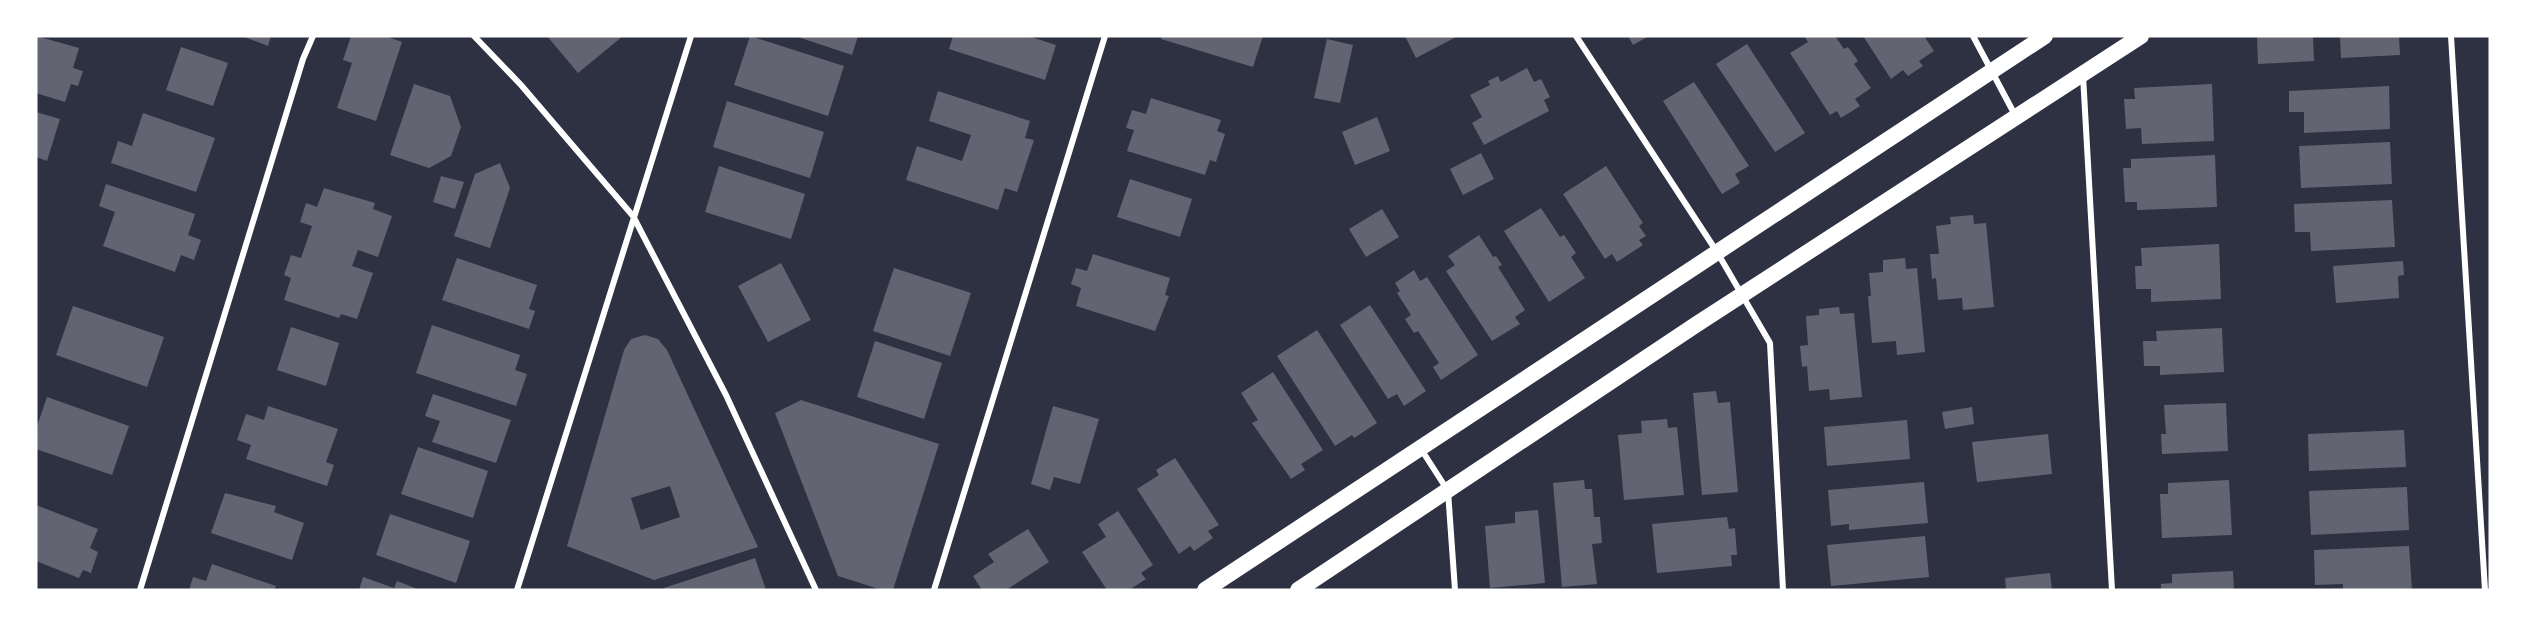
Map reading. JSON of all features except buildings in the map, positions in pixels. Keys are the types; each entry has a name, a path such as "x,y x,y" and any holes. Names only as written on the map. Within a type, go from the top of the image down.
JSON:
{"highway":[{"path":"1205,590 2045,36"},
{"path":"1298,590 1743,294 2141,36"}],"street":[{"path":"140,590 303,58 314,36"},
{"path":"474,36 521,85 633,216 726,395 816,590"},
{"path":"517,590 691,36"},
{"path":"934,590 1105,36"},
{"path":"1576,36 1717,252 1770,343 1784,590"},
{"path":"1973,36 2016,116"},
{"path":"2451,36 2485,590"},
{"path":"2083,74 2112,590"},
{"path":"1421,447 1448,491 1455,590"}]}
